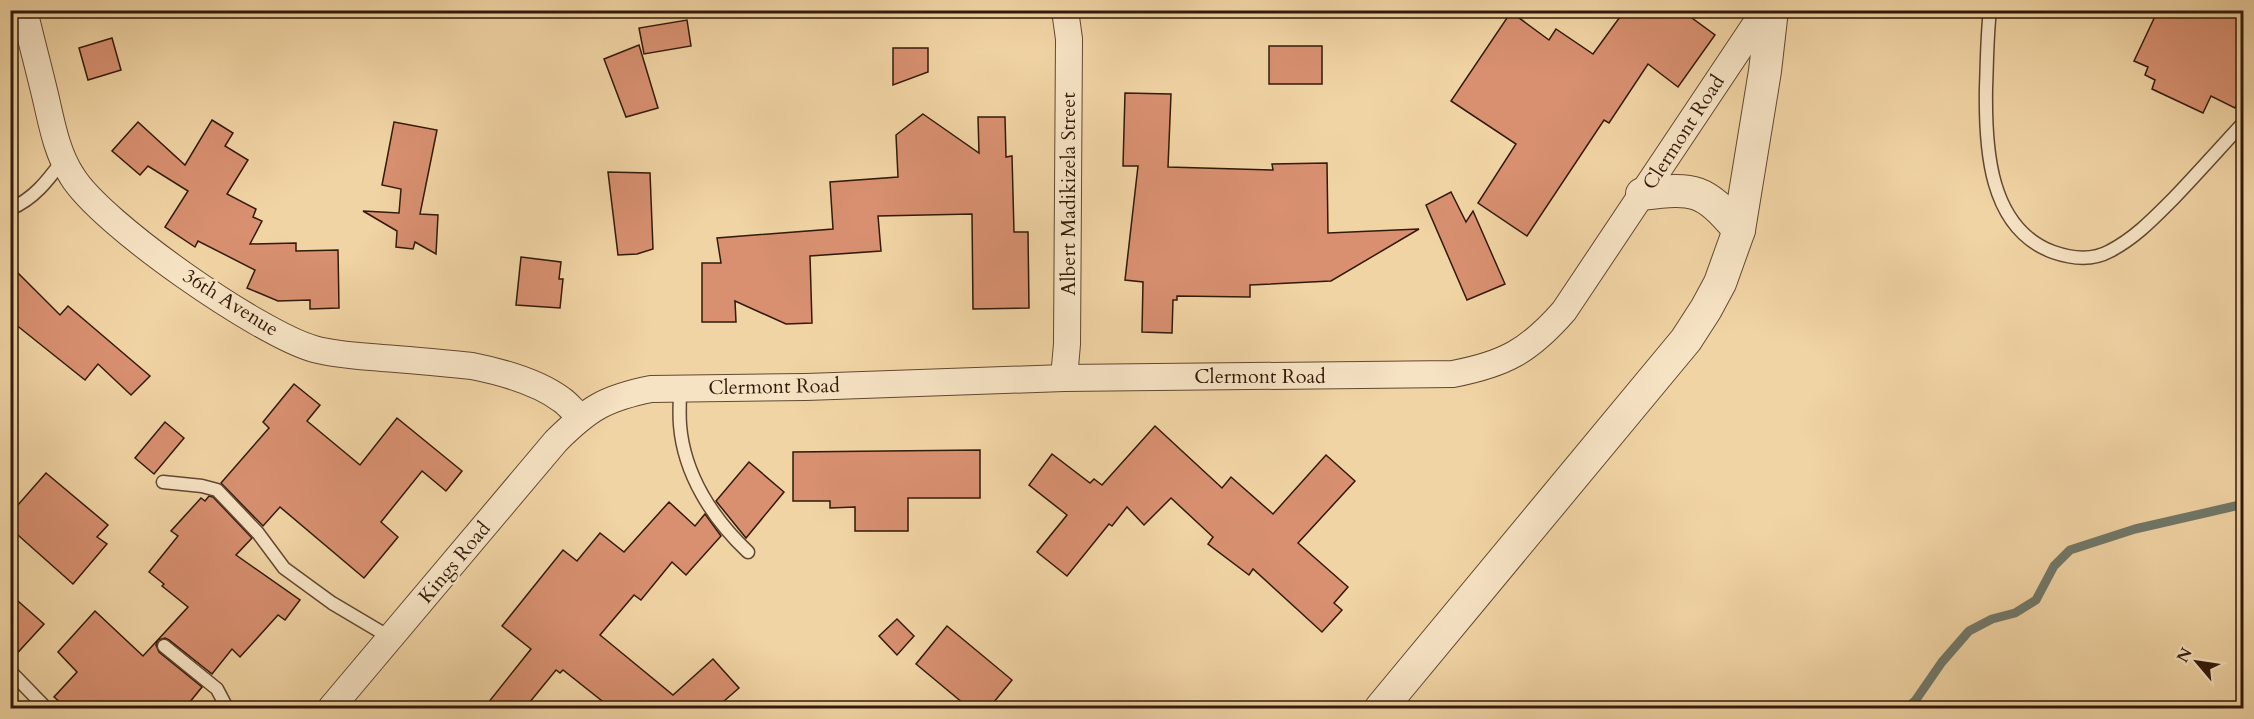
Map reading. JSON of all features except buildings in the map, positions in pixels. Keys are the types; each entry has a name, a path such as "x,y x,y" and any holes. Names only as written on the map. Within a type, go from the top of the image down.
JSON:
{"street":[{"name":"36th Avenue","path":"24,10 55,139 63,160 72,177 86,194 149,248 205,288 299,344 335,353 494,370 516,377 562,400 580,417"},
{"name":"Albert Madikizela Street","path":"1065,10 1070,39 1065,378"},
{"name":"Clermont Road","path":"580,417 606,402 627,394 651,389 806,387 1065,378 1453,374 1483,368 1522,351 1549,328 1564,311 1765,10"},
{"path":"1381,708 1686,340 1706,309 1719,283 1739,230 1765,71 1772,10"},
{"path":"1642,194 1676,190 1695,192 1716,205 1739,230"},
{"name":"Kings Road","path":"331,708 556,441 580,417"}],"lane":[{"path":"1990,10 1987,37 1985,131 1992,179 2005,208 2020,230 2044,249 2067,257 2087,259 2109,252 2140,232 2244,122"},
{"path":"10,209 26,202 63,160"},
{"path":"680,388 680,427 690,471 715,515 729,534 748,552"},
{"path":"163,482 217,490 258,533 284,568 332,603 391,638"},
{"path":"164,646 216,689 227,708"},
{"path":"10,672 46,708"}],"waterway":[{"path":"1907,708 1915,701 1942,662 1969,631 1992,619 2015,613 2036,600 2054,566 2070,550 2135,529 2244,504"}]}
